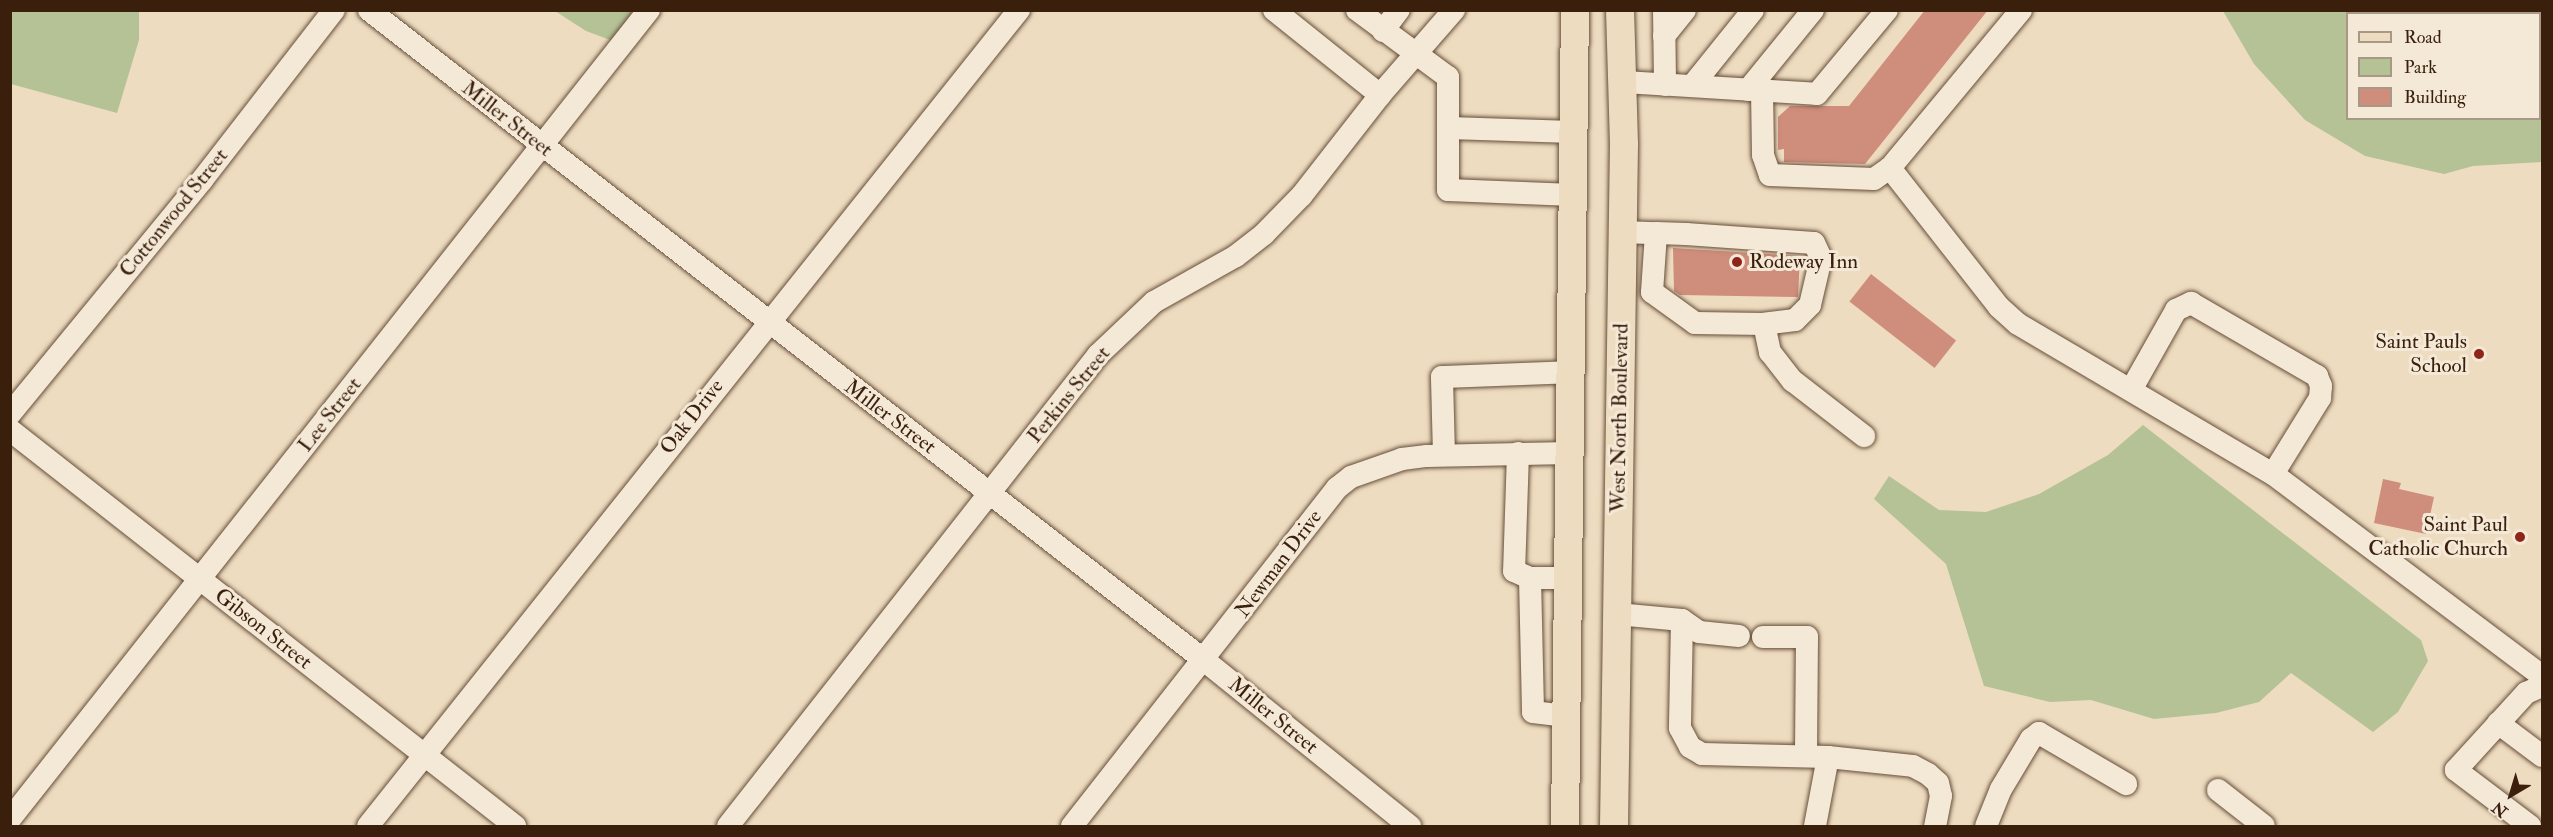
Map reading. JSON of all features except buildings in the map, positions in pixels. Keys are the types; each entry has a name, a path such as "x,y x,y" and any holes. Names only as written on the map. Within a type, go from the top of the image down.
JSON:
{"main road":[{"path":"1565,826 1575,10"},
{"name":"West North Boulevard","path":"1614,826 1623,232 1623,82 1620,10"}],"street":[{"name":"Cottonwood Street","path":"10,414 202,180 334,10"},
{"name":"Miller Street","path":"369,10 766,323 1204,660 1410,826"},
{"name":"Lee Street","path":"10,819 649,10"},
{"name":"Oak Drive","path":"368,826 766,323 1019,10"},
{"path":"1274,10 1380,95"},
{"path":"1357,10 1414,55 1448,77 1448,190 1573,195"},
{"path":"1383,31 1399,10"},
{"name":"Perkins Street","path":"728,826 1098,355 1123,329 1178,286 1236,256 1264,234 1302,195 1380,95 1454,10"},
{"path":"1664,10 1665,85"},
{"path":"1664,36 1684,10"},
{"path":"1692,86 1753,10"},
{"path":"1813,10 1755,90 1763,155 1770,175 1874,179 1890,168 2021,10"},
{"path":"1623,82 1816,94 1887,10"},
{"path":"1449,128 1573,132"},
{"path":"1890,168 2005,313 2018,324 2273,474 2542,676"},
{"path":"1622,284 1652,291 1695,323 1764,324 1795,320 1810,305 1821,258 1814,243 1623,232"},
{"path":"1652,291 1656,233"},
{"path":"2132,390 2176,310 2191,303 2317,376 2321,386 2320,398 2273,474"},
{"path":"1764,324 1770,352 1792,381 1864,436"},
{"path":"1444,455 1442,377 1570,372"},
{"name":"Gibson Street","path":"10,430 515,826"},
{"path":"1518,453 1514,571 1530,578 1568,578"},
{"name":"Newman Drive","path":"1072,826 1337,488 1366,469 1402,459 1444,455 1569,453"},
{"path":"1530,578 1533,712 1567,716"},
{"path":"1617,614 1682,620 1699,632 1739,636"},
{"path":"1682,620 1680,728 1690,747 1702,754 1828,757 1913,766 1928,774 1938,783 1941,796 1935,826"},
{"path":"1532,629 1567,629"},
{"path":"1763,637 1807,637 1806,756"},
{"path":"2530,826 2456,770 2526,693 2542,686"},
{"path":"2498,723 2542,756"},
{"path":"1986,826 2001,789 2031,739 2039,733 2126,784"},
{"path":"1815,826 1828,757"},
{"path":"2218,790 2264,826"}],"green space":[{"path":"10,11 139,11 139,40 117,113 11,84"},
{"path":"555,11 637,11 613,41 586,31"},
{"path":"2223,11 2542,11 2542,162 2473,166 2444,174 2365,156 2305,120 2254,64"},
{"path":"2143,425 2421,640 2428,661 2398,712 2373,732 2291,673 2259,702 2216,713 2154,719 2091,700 2050,702 1984,686 1946,564 1874,499 1889,476 1939,510 1986,512 2039,494 2108,455"}],"place":[{"name":"Rodeway Inn","path":"1737,262"},
{"name":"Saint Pauls School","path":"2479,354"},
{"name":"Saint Paul Catholic Church","path":"2520,537"}]}
